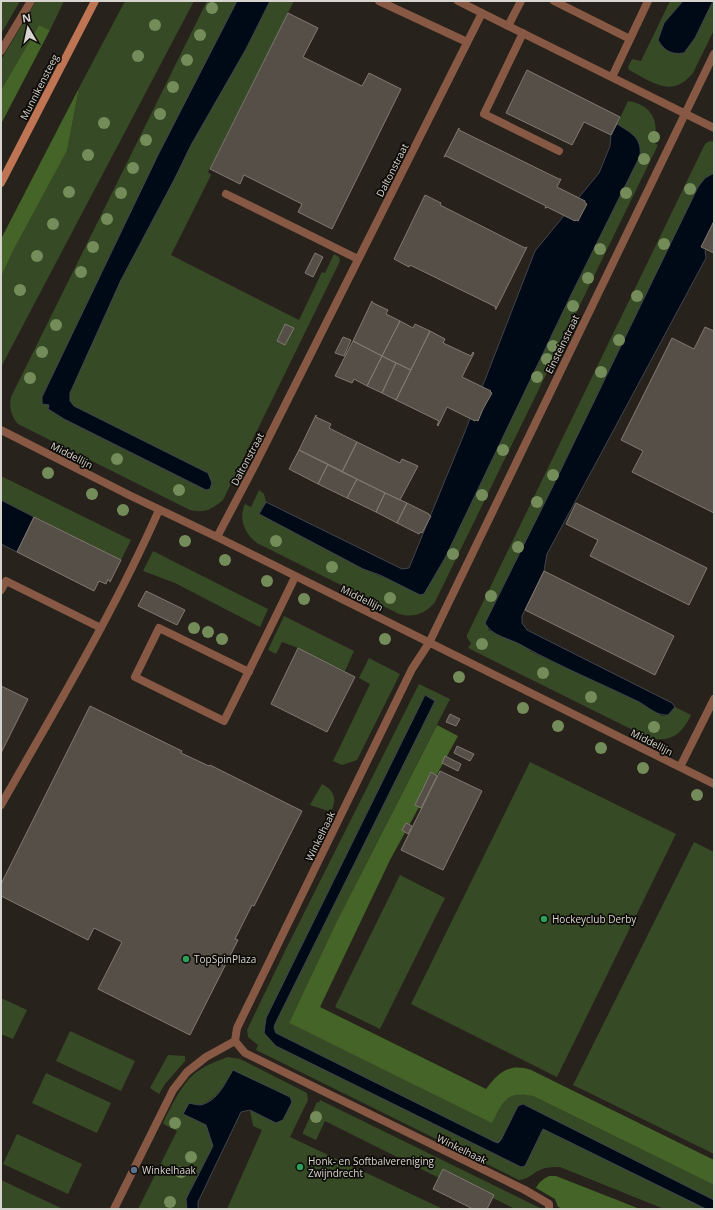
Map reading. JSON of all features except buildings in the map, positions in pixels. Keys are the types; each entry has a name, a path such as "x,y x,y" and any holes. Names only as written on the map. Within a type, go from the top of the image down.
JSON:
{"main road":[{"name":"Munnikensteeg","path":"1,183 94,1"}],"street":[{"path":"1,51 31,1"},
{"path":"379,1 467,42"},
{"path":"458,1 714,128"},
{"path":"508,26 521,1"},
{"path":"554,1 630,39"},
{"path":"612,77 648,1"},
{"name":"Daltonstraat","path":"217,537 256,463 482,13"},
{"path":"523,33 484,114 559,151"},
{"name":"Einsteinstraat","path":"429,642 714,54"},
{"path":"226,194 358,259"},
{"name":"Middellijn","path":"1,430 159,510 217,537 714,784"},
{"path":"1,805 101,628 148,537 159,510"},
{"path":"248,672 159,628 135,677 224,721 295,577"},
{"path":"1,590 6,581 101,628"},
{"name":"Winkelhaak","path":"429,642 412,668 237,1028 235,1041 245,1054 525,1190 549,1204 549,1209"},
{"path":"680,767 714,699"},
{"path":"114,1209 173,1090 186,1072 206,1057 235,1041"}],"green space":[{"path":"1,1 20,1 1,34"},
{"path":"36,1 64,1 50,30 39,25 1,90 1,60"},
{"path":"125,1 194,1 1,367 1,277 13,251 67,151 79,88"},
{"path":"207,1 237,1 158,155 42,397 42,404 49,405 64,419 206,490 210,489 208,473 74,406 70,401 70,393 121,280 191,145 246,49 270,1 294,1 208,172 211,175 171,255 299,320 322,272 325,273 334,254 339,257 340,261 223,500 210,509 196,511 186,508 18,424 12,415 10,405 11,397"},
{"path":"670,1 683,1 664,23 658,40 684,53 695,38 713,1 714,30 693,73 685,81 670,87 654,83 629,70 628,67 632,59 641,61"},
{"path":"39,25 50,30 1,124 1,90"},
{"path":"79,88 67,151 13,251 1,277 1,239"},
{"path":"628,101 642,106 652,115 656,127 653,142 658,145 435,602 427,610 419,614 410,616 399,614 257,543 246,531 242,515 245,504 251,507 259,490 264,494 266,502 260,514 363,569 424,594 445,558 571,295 640,156 639,144 637,140 631,133 617,124"},
{"path":"710,141 714,142 714,174 705,178 698,187 495,602 488,630 639,702 662,716 668,715 675,707 691,715 688,722 675,736 657,739 649,738 468,648 471,643 467,638 467,635 704,146"},
{"path":"1,476 131,540 121,560 1,500"},
{"path":"153,551 268,609 260,627 175,583 143,571"},
{"path":"284,616 354,651 345,671 298,648 282,642 276,654 268,650"},
{"path":"369,658 400,674 357,760 342,765 333,761 370,684 359,678"},
{"path":"419,684 450,699 336,923 289,1023 492,1122 506,1099 516,1094 533,1096 714,1185 714,1200 523,1104 518,1106 501,1140 498,1143 495,1142 276,1033 274,1028 275,1024 435,701 425,695 266,1018 264,1033 276,1046 521,1167 525,1166 543,1129 706,1209 664,1209 560,1167 542,1169 519,1180 256,1050 258,1045 248,1037 247,1030 285,951"},
{"path":"437,725 458,736 390,860 320,1007 486,1089 495,1078 505,1070 511,1068 523,1068 531,1070 714,1160 714,1185 533,1096 511,1096 503,1103 492,1123 289,1023 336,923"},
{"name":"Hockeyclub Derby","path":"530,762 676,834 557,1077 411,1004"},
{"path":"322,784 330,790 334,796 334,803 331,812 310,805"},
{"name":"Hockeyclub Derby","path":"694,842 714,852 714,1154 573,1085"},
{"path":"400,875 445,898 380,1029 335,1007"},
{"path":"1,998 27,1010 13,1039 1,1034"},
{"path":"70,1031 135,1061 121,1091 56,1061"},
{"path":"168,1055 185,1056 185,1061 165,1084 159,1094 150,1088"},
{"path":"228,1057 240,1059 307,1093 308,1100 290,1137 443,1209 227,1209 262,1130 253,1126 250,1110 276,1123 233,1070 216,1095 212,1099 200,1105 193,1119 206,1125 213,1146 186,1199 187,1209 138,1209 177,1131 163,1123 176,1098 189,1079 197,1072 209,1064"},
{"path":"46,1073 111,1103 97,1133 32,1103"},
{"path":"320,1100 542,1209 515,1209 493,1198 494,1195 444,1169 439,1178 325,1121 316,1140 303,1134 317,1102 319,1103"},
{"path":"17,1134 82,1164 68,1194 3,1164"},
{"path":"549,1176 556,1176 640,1209 564,1209 558,1207 555,1199 536,1188 541,1181"},
{"path":"1,1180 61,1208 1,1209"}],"shaded area":[{"path":"237,1 270,1 246,49 191,145 121,280 70,393 70,401 74,406 208,473 212,483 210,489 206,490 64,419 48,409 49,405 42,404 42,397 158,155"},
{"path":"683,1 713,1 695,38 684,53 672,53 663,47 658,40 664,23"},
{"path":"617,124 631,133 637,140 639,144 640,156 571,295 445,558 424,594 420,595 380,575 363,569 259,514 266,502 402,569 409,568 464,434 535,251 599,173 610,146 611,135"},
{"path":"714,174 714,232 705,251 706,258 547,554 544,571 522,616 522,623 527,630 672,703 675,707 668,715 664,715 656,713 639,702 497,634 488,628 485,623 698,187 705,178"},
{"path":"1,500 34,517 17,552 1,544"},
{"path":"425,695 435,701 275,1024 274,1028 276,1033 498,1143 501,1140 518,1106 523,1104 714,1200 714,1209 706,1209 543,1129 525,1166 521,1167 276,1046 264,1033 266,1018"},
{"path":"233,1070 290,1097 292,1102 283,1120 276,1123 250,1110 241,1112 198,1202 198,1209 187,1209 186,1199 213,1146 206,1125 183,1114 189,1103 201,1105 212,1100 224,1086"}],"place":[{"name":"Hockeyclub Derby","path":"544,919"},
{"name":"TopSpinPlaza","path":"186,959"},
{"name":"Honk- en Softbalvereniging Zwijndrecht","path":"300,1167"},
{"name":"Winkelhaak","path":"134,1170"}]}
